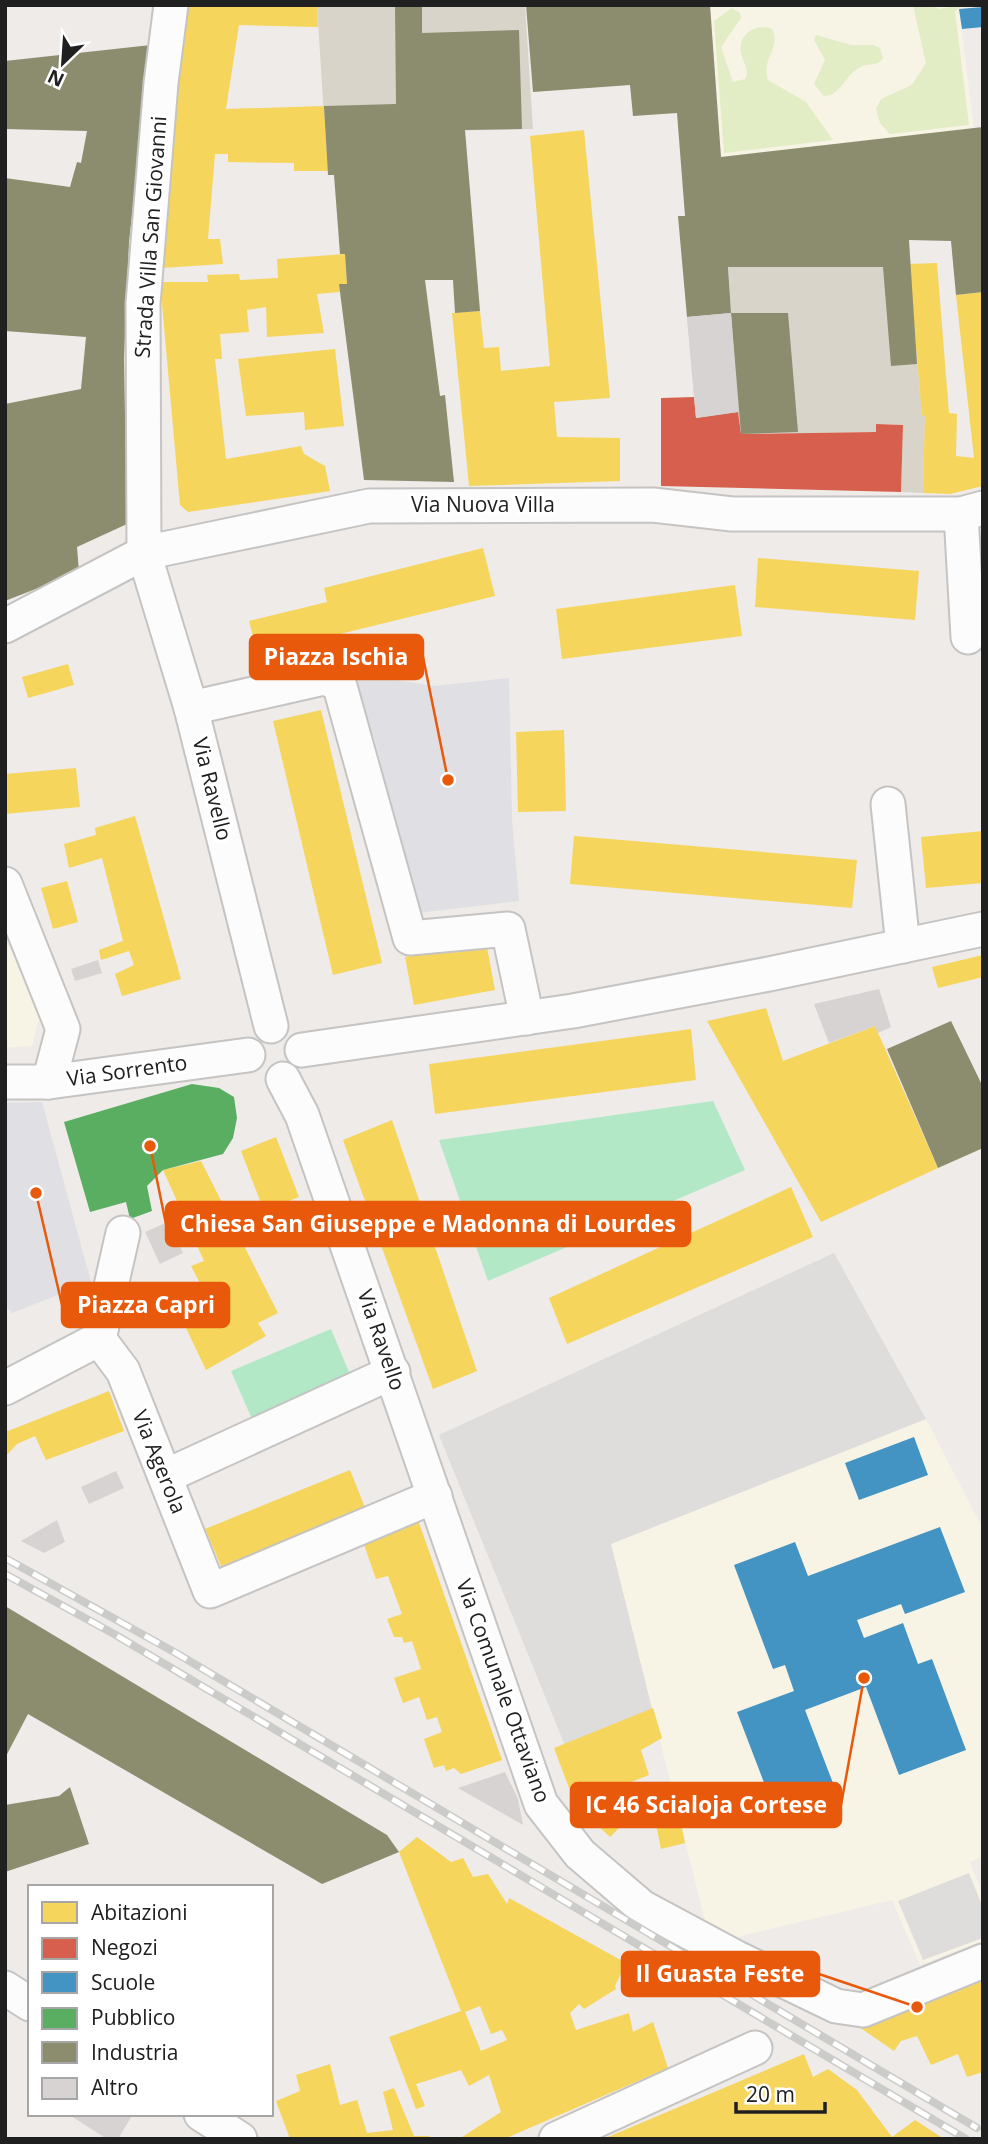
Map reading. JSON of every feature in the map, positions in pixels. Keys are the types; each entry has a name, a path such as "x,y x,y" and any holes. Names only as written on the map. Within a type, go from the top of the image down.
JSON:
{"street":[{"name":"Strada Villa San Giovanni","path":"144,553 143,304 161,83 171,5"},
{"name":"Via Nuova Villa","path":"5,626 144,553 369,506 653,505 732,514 972,511"},
{"path":"968,637 972,511"},
{"name":"Via Ravello","path":"144,553 191,708 271,1026"},
{"path":"191,708 324,678 339,683 410,938 508,929 527,1018"},
{"path":"888,804 903,946"},
{"path":"5,884 63,1029 49,1082"},
{"path":"302,1050 527,1018 983,929"},
{"path":"271,1026 290,1030 299,1040 302,1050 298,1067 283,1079 270,1079 260,1075 248,1055 253,1038 271,1026"},
{"name":"Via Sorrento","path":"5,1082 49,1082 248,1055"},
{"name":"Via Ravello","path":"283,1079 302,1115 439,1510"},
{"path":"5,1388 99,1339 123,1233"},
{"name":"Via Agerola","path":"99,1339 123,1371 210,1591 439,1510"},
{"path":"166,1476 393,1372"},
{"name":"Via Comunale Ottaviano","path":"439,1510 541,1804 580,1854 642,1907 789,1985 836,2006 863,2010 983,1961"},
{"path":"5,1988 28,2003"},
{"path":"556,2139 755,2048"},
{"path":"204,2116 240,2139"}],"shaded area":[{"path":"317,5 525,5 533,129 325,133"},
{"path":"710,5 983,5 959,10 974,129 721,157"},
{"path":"725,212 909,240 922,415 925,415 923,493 901,492 903,425 876,424 876,432 741,434 738,413 696,418 687,317 731,313"},
{"path":"346,672 434,686 509,678 512,819 519,901 418,913 375,741"},
{"path":"5,937 40,1016 32,1046 5,1048"},
{"path":"42,1102 91,1282 12,1313 5,1306 5,1103"},
{"path":"834,1253 926,1419 611,1544 653,1713 566,1748 439,1435"},
{"path":"926,1419 983,1529 983,1857 970,1862 983,1895 983,1941 920,1965 892,1900 720,1941 707,1929 611,1544"},
{"path":"969,1873 983,1908 983,1938 923,1960 898,1901"}],"green space":[{"path":"913,5 930,5 939,9 963,5 955,11 969,125 890,134 880,123 876,109 881,99 912,85 926,63"},
{"path":"732,8 740,13 741,18 721,47 733,82 745,79 747,74 741,52 742,40 750,31 760,27 772,29 775,42 767,65 768,80 806,102 833,140 724,153 714,21"},
{"path":"816,35 851,45 873,45 880,48 883,58 877,63 857,69 840,88 824,96 814,84 825,60 814,40"},
{"path":"713,1101 745,1170 488,1281 439,1140"},
{"path":"331,1329 351,1377 252,1419 231,1371"}],"building: Abitazioni":[{"path":"186,5 317,5 318,27 239,25 226,109 324,106 328,171 294,171 294,163 228,162 228,154 215,154 208,239 220,239 223,264 162,268 171,135"},
{"path":"584,130 610,398 554,402 557,437 620,438 620,481 469,486 452,313 480,311 484,348 499,347 501,371 550,366 530,136"},
{"path":"345,254 347,284 339,284 340,292 317,294 324,333 267,337 266,307 247,310 249,332 220,334 222,359 215,359 226,459 301,446 304,454 325,466 330,491 188,512 180,505 160,282 208,282 207,275 239,274 240,280 278,278 277,259"},
{"path":"937,263 949,413 957,414 956,456 974,458 956,295 983,292 983,486 950,494 923,493 925,415 922,416 909,264"},
{"path":"335,349 344,426 305,430 304,412 246,416 238,359"},
{"path":"483,548 495,596 340,634 344,650 262,670 249,621 327,602 324,588"},
{"path":"758,558 919,571 915,620 755,607"},
{"path":"735,585 742,636 562,659 556,609"},
{"path":"68,664 74,685 28,698 22,677"},
{"path":"321,710 382,963 333,975 273,721"},
{"path":"564,730 566,811 518,812 516,732"},
{"path":"76,768 80,807 5,814 5,774"},
{"path":"135,816 181,979 122,996 115,974 134,965 129,951 101,960 99,950 123,941 102,858 69,868 64,844 96,835 95,828"},
{"path":"983,831 983,883 926,888 921,837"},
{"path":"574,836 857,860 852,908 570,884"},
{"path":"67,881 78,922 53,929 41,888"},
{"path":"486,942 495,990 414,1005 405,957"},
{"path":"983,955 983,977 938,988 932,967"},
{"path":"766,1008 783,1061 875,1026 938,1168 821,1222 707,1021"},
{"path":"691,1029 696,1080 435,1114 429,1064"},
{"path":"392,1120 477,1371 433,1389 343,1140"},
{"path":"276,1137 299,1197 264,1211 241,1151"},
{"path":"201,1161 278,1313 258,1323 266,1336 206,1370 186,1328 213,1308 191,1266 204,1261 163,1170"},
{"path":"791,1187 813,1237 567,1344 549,1298"},
{"path":"109,1391 124,1431 46,1460 35,1436 17,1444 5,1457 5,1428 8,1431"},
{"path":"350,1470 366,1510 222,1568 205,1529"},
{"path":"417,1517 502,1760 461,1774 454,1768 446,1771 444,1765 434,1768 424,1739 442,1732 437,1717 427,1720 419,1697 403,1703 394,1678 421,1669 412,1641 404,1643 402,1637 394,1637 387,1619 402,1614 388,1576 376,1579 361,1536"},
{"path":"653,1708 662,1738 641,1750 649,1775 621,1786 627,1804 605,1814 620,1827 610,1837 575,1804 554,1748"},
{"path":"677,1804 685,1843 661,1849 653,1810"},
{"path":"417,1837 451,1862 463,1858 473,1877 488,1874 507,1904 509,1898 626,1963 616,1989 584,2009 579,2004 570,2013 576,2030 629,2013 633,2032 653,2022 668,2068 504,2139 459,2139 501,2112 489,2075 469,2086 461,2070 416,2084 425,2106 416,2109 389,2037 461,2011 399,1852","holes":["480,2006 491,2034 502,2030 507,2040 481,2051 465,2012"]},
{"path":"983,1981 983,2072 967,2077 958,2054 931,2065 917,2036 901,2041 894,2051 859,2027"},
{"path":"804,2054 813,2077 828,2069 857,2090 892,2137 915,2120 941,2137 603,2139"},
{"path":"330,2064 340,2105 357,2100 367,2133 393,2130 383,2092 394,2088 414,2136 429,2136 429,2139 290,2139 276,2101 300,2091 296,2075"}],"building: Negozi":[{"path":"694,397 696,418 738,412 741,434 876,432 876,424 903,425 901,492 661,486 661,398"}],"building: Scuole":[{"path":"983,7 983,27 962,29 959,9"},
{"path":"914,1437 928,1475 859,1500 845,1463"},
{"path":"940,1527 965,1592 905,1614 901,1604 857,1620 864,1638 903,1623 918,1664 932,1659 966,1750 899,1775 866,1687 805,1710 836,1791 776,1814 737,1712 794,1691 785,1665 773,1669 734,1565 795,1542 808,1576"}],"building: Pubblico":[{"path":"192,1084 219,1088 234,1097 237,1118 233,1138 223,1154 163,1170 147,1186 152,1211 130,1219 126,1202 90,1212 64,1122"}],"building: Industria":[{"path":"395,5 422,5 422,33 519,30 522,129 465,130 480,311 455,313 453,280 425,280 440,396 445,395 454,482 364,480 339,284 347,284 345,254 340,254 334,175 328,175 324,106 396,104"},
{"path":"526,5 710,5 721,157 983,127 983,292 956,295 951,241 909,240 917,364 891,366 883,267 728,267 731,313 687,317 678,216 685,216 677,113 633,116 630,85 533,92"},
{"path":"151,45 129,242 124,358 127,524 77,547 79,572 5,601 5,404 81,389 86,337 5,331 5,178 70,187 77,162 81,163 87,131 5,129 5,61"},
{"path":"731,313 788,313 798,432 741,434"},
{"path":"951,1021 983,1087 983,1148 938,1168 887,1049"},
{"path":"5,1606 387,1835 399,1852 322,1884 28,1714 5,1758"},
{"path":"70,1787 89,1844 5,1872 5,1805 59,1796"}],"building: Altro":[{"path":"731,313 738,412 696,418 687,317"},
{"path":"98,960 102,973 75,981 71,969"},
{"path":"879,989 891,1027 878,1033 875,1026 829,1043 814,1004"},
{"path":"168,1222 183,1253 160,1264 145,1232"},
{"path":"116,1471 124,1488 89,1504 81,1487"},
{"path":"57,1520 65,1542 44,1553 21,1541"},
{"path":"505,1772 518,1799 523,1825 458,1788"},
{"path":"71,2116 132,2116 118,2139 107,2139"}],"railway":[{"path":"5,1558 176,1653 977,2128"},
{"path":"5,1574 114,1634 966,2139"}],"place":[{"name":"Piazza Ischia","path":"448,780"},
{"name":"Chiesa San Giuseppe e Madonna di Lourdes","path":"150,1146"},
{"name":"Piazza Capri","path":"36,1193"},
{"name":"IC 46 Scialoja Cortese","path":"864,1678"},
{"name":"Il Guasta Feste","path":"917,2007"}]}
